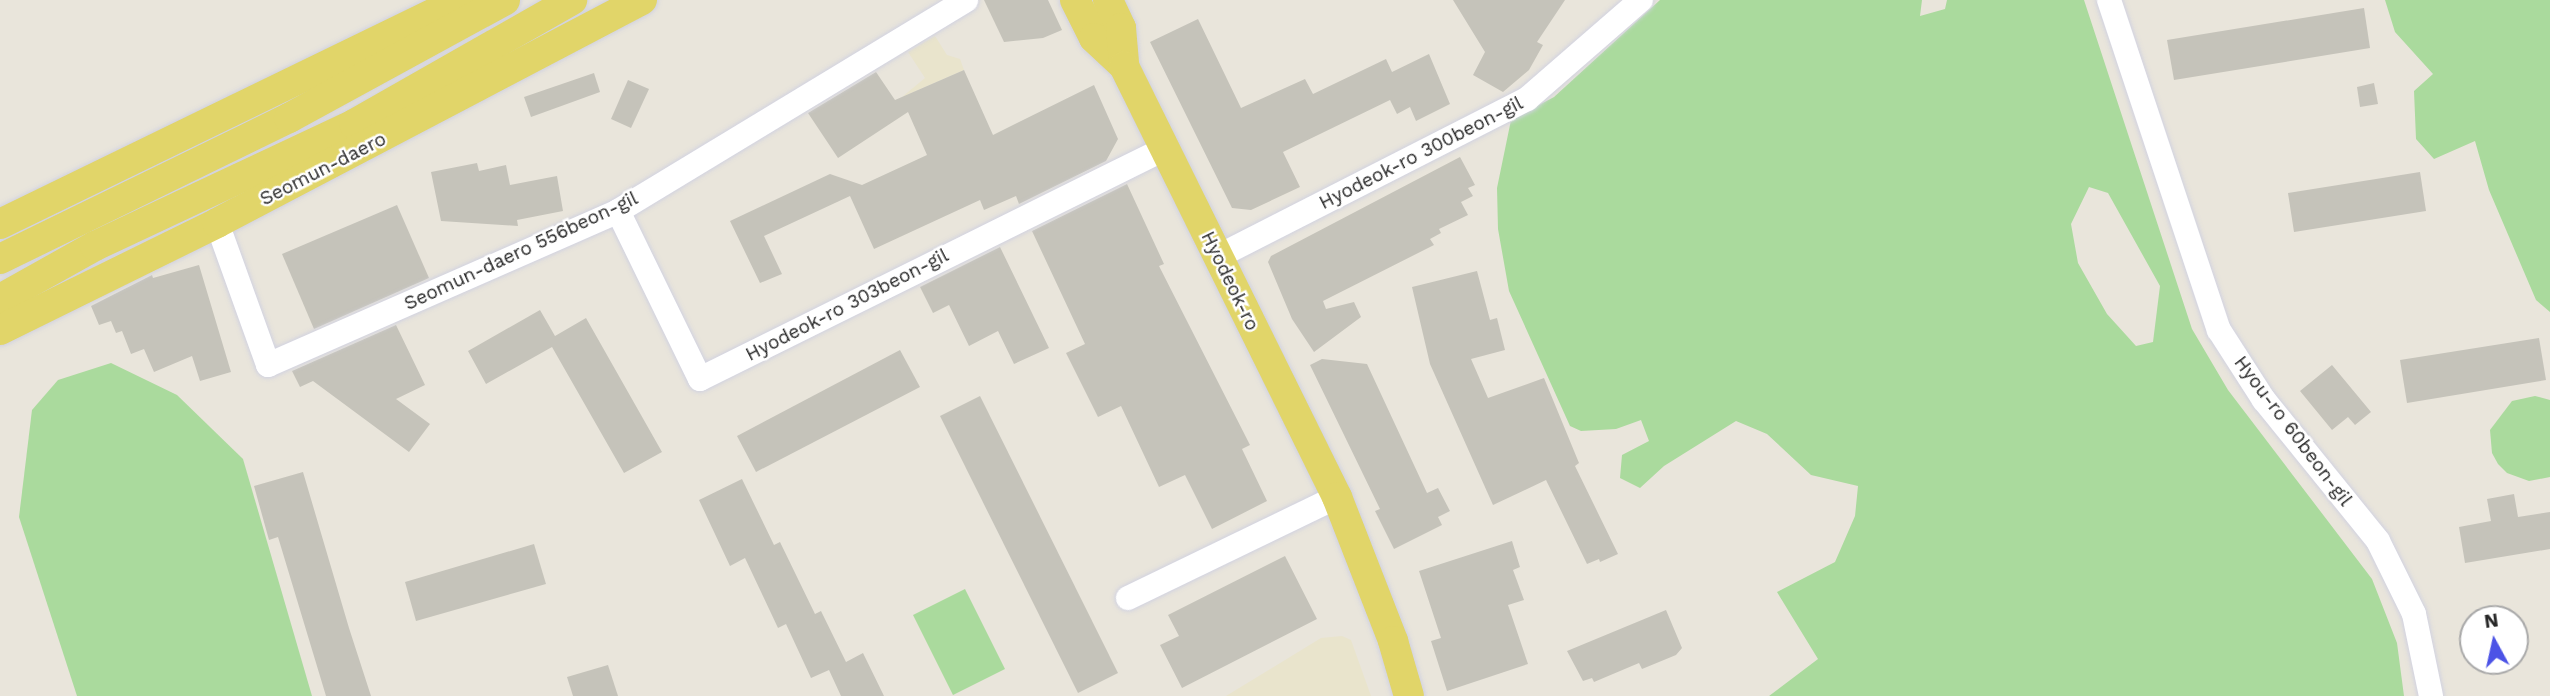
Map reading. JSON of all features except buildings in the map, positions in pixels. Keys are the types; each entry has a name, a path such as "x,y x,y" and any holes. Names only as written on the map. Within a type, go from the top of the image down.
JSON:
{"main road":[{"path":"0,224 461,0"},
{"path":"0,259 289,118 505,0"},
{"name":"Seomun-daero","path":"0,299 95,246 354,124 572,0"},
{"name":"Seomun-daero","path":"0,330 217,223 642,0"},
{"name":"Hyodeok-ro","path":"1075,0 1094,38 1124,66"},
{"name":"Hyodeok-ro","path":"1108,0 1121,28 1124,66 1337,496 1389,629 1409,696"}],"street":[{"name":"Seomun-daero 556beon-gil","path":"217,223 268,365 618,211 966,0"},
{"name":"Hyodeok-ro 300beon-gil","path":"1217,257 1527,99 1641,0"},
{"name":"Hyou-ro 60beon-gil","path":"2109,0 2219,330 2264,400 2378,541 2414,614 2431,696"},
{"name":"Hyodeok-ro 303beon-gil","path":"618,211 700,379 1164,149"},
{"path":"1128,598 1337,496"}],"shaded area":[{"path":"935,36 947,55 960,59 964,70 902,97 925,78 908,52"},
{"path":"1342,636 1351,640 1371,696 1226,696 1321,638"}],"green space":[{"path":"1660,0 1922,0 1920,16 1945,9 1947,0 2084,0 2192,329 2228,390 2372,579 2397,643 2404,696 1769,696 1818,659 1777,592 1835,562 1855,516 1858,486 1811,475 1767,434 1736,421 1664,466 1640,488 1620,478 1622,455 1649,441 1641,420 1616,429 1581,431 1570,426 1509,291 1498,229 1497,188 1511,120 1554,97","holes":["2089,187 2108,193 2160,286 2153,342 2136,346 2107,314 2078,263 2071,224"]},
{"path":"2385,0 2550,0 2550,312 2536,300 2489,190 2475,141 2434,159 2416,139 2414,91 2433,74 2395,32"},
{"path":"111,363 177,395 243,459 312,696 77,696 19,517 32,410 58,380"},
{"path":"2535,396 2550,400 2550,477 2529,481 2507,473 2498,464 2492,453 2490,430 2512,401"},
{"path":"965,589 1005,669 953,695 913,615"}]}
